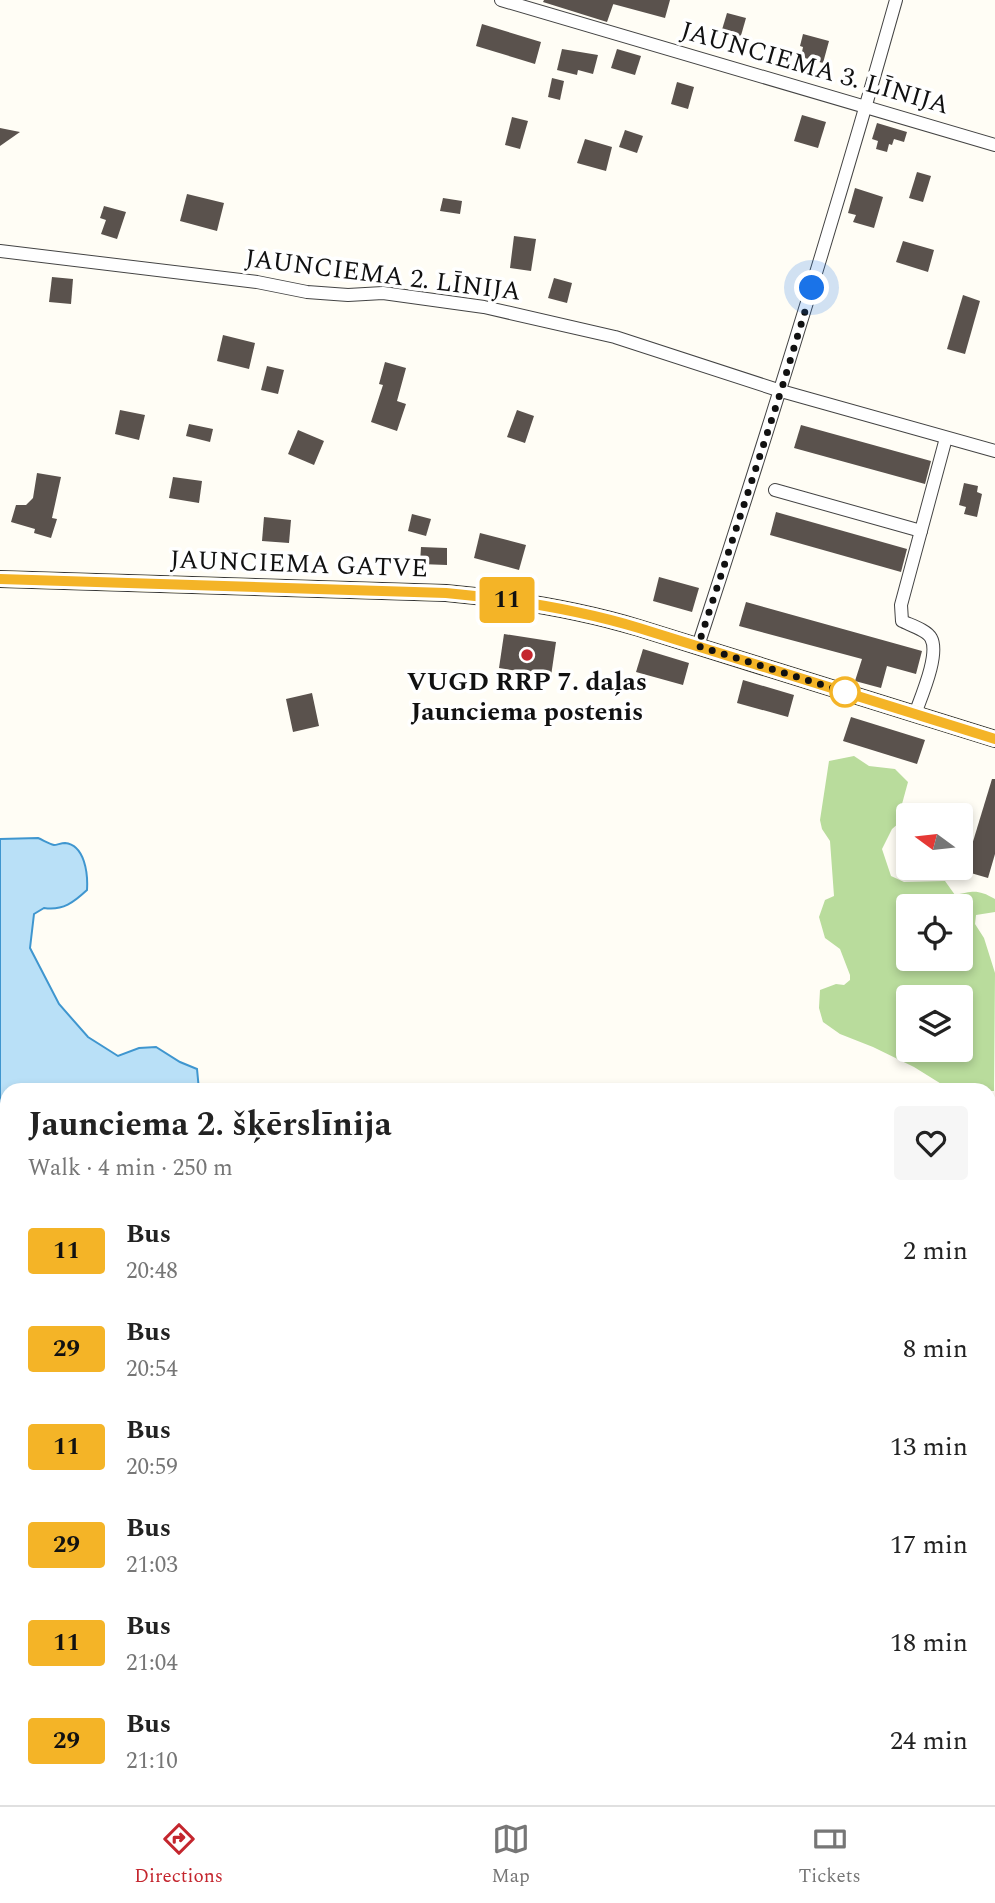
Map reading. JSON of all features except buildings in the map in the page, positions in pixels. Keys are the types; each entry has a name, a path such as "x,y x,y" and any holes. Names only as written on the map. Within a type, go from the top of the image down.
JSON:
{"main road":[{"name":"JAUNCIEMA GATVE","path":"0,579 358,589 491,597 596,615 995,739"}],"street":[{"name":"JAUNCIEMA 3. LĪNIJA","path":"501,0 995,145"},
{"path":"698,646 781,391 896,0"},
{"name":"JAUNCIEMA 2. LĪNIJA","path":"0,251 257,282 307,292 348,295 383,293 484,307 615,337 781,391 995,451"},
{"path":"915,714 933,660 933,647 931,637 902,621 901,605 946,438"},
{"path":"775,490 920,531"}],"green space":[{"path":"854,756 869,766 895,769 908,782 902,803 896,803 896,826 882,849 891,876 904,882 945,881 954,894 896,894 896,971 973,971 973,894 960,894 975,892 995,899 995,912 976,915 975,924 984,938 995,973 994,1083 940,1083 904,1062 973,1062 973,985 896,985 896,1058 840,1034 823,1022 819,1008 820,990 836,984 844,985 850,980 850,975 840,949 825,938 819,917 825,900 834,896 830,841 820,820 829,761"}],"water":[{"path":"38,838 54,845 65,843 77,849 84,861 87,890 63,907 44,908 34,914 30,948 59,1004 88,1037 118,1056 139,1048 156,1047 197,1069 198,1083 0,1083 0,839"}],"bus line":[{"name":"11","path":"0,579 358,589 491,597 596,615 995,739"}],"place":[{"name":"VUGD RRP 7. daļas Jaunciema postenis","path":"527,655"}],"route":[{"path":"812,288 698,646 845,692"}]}
